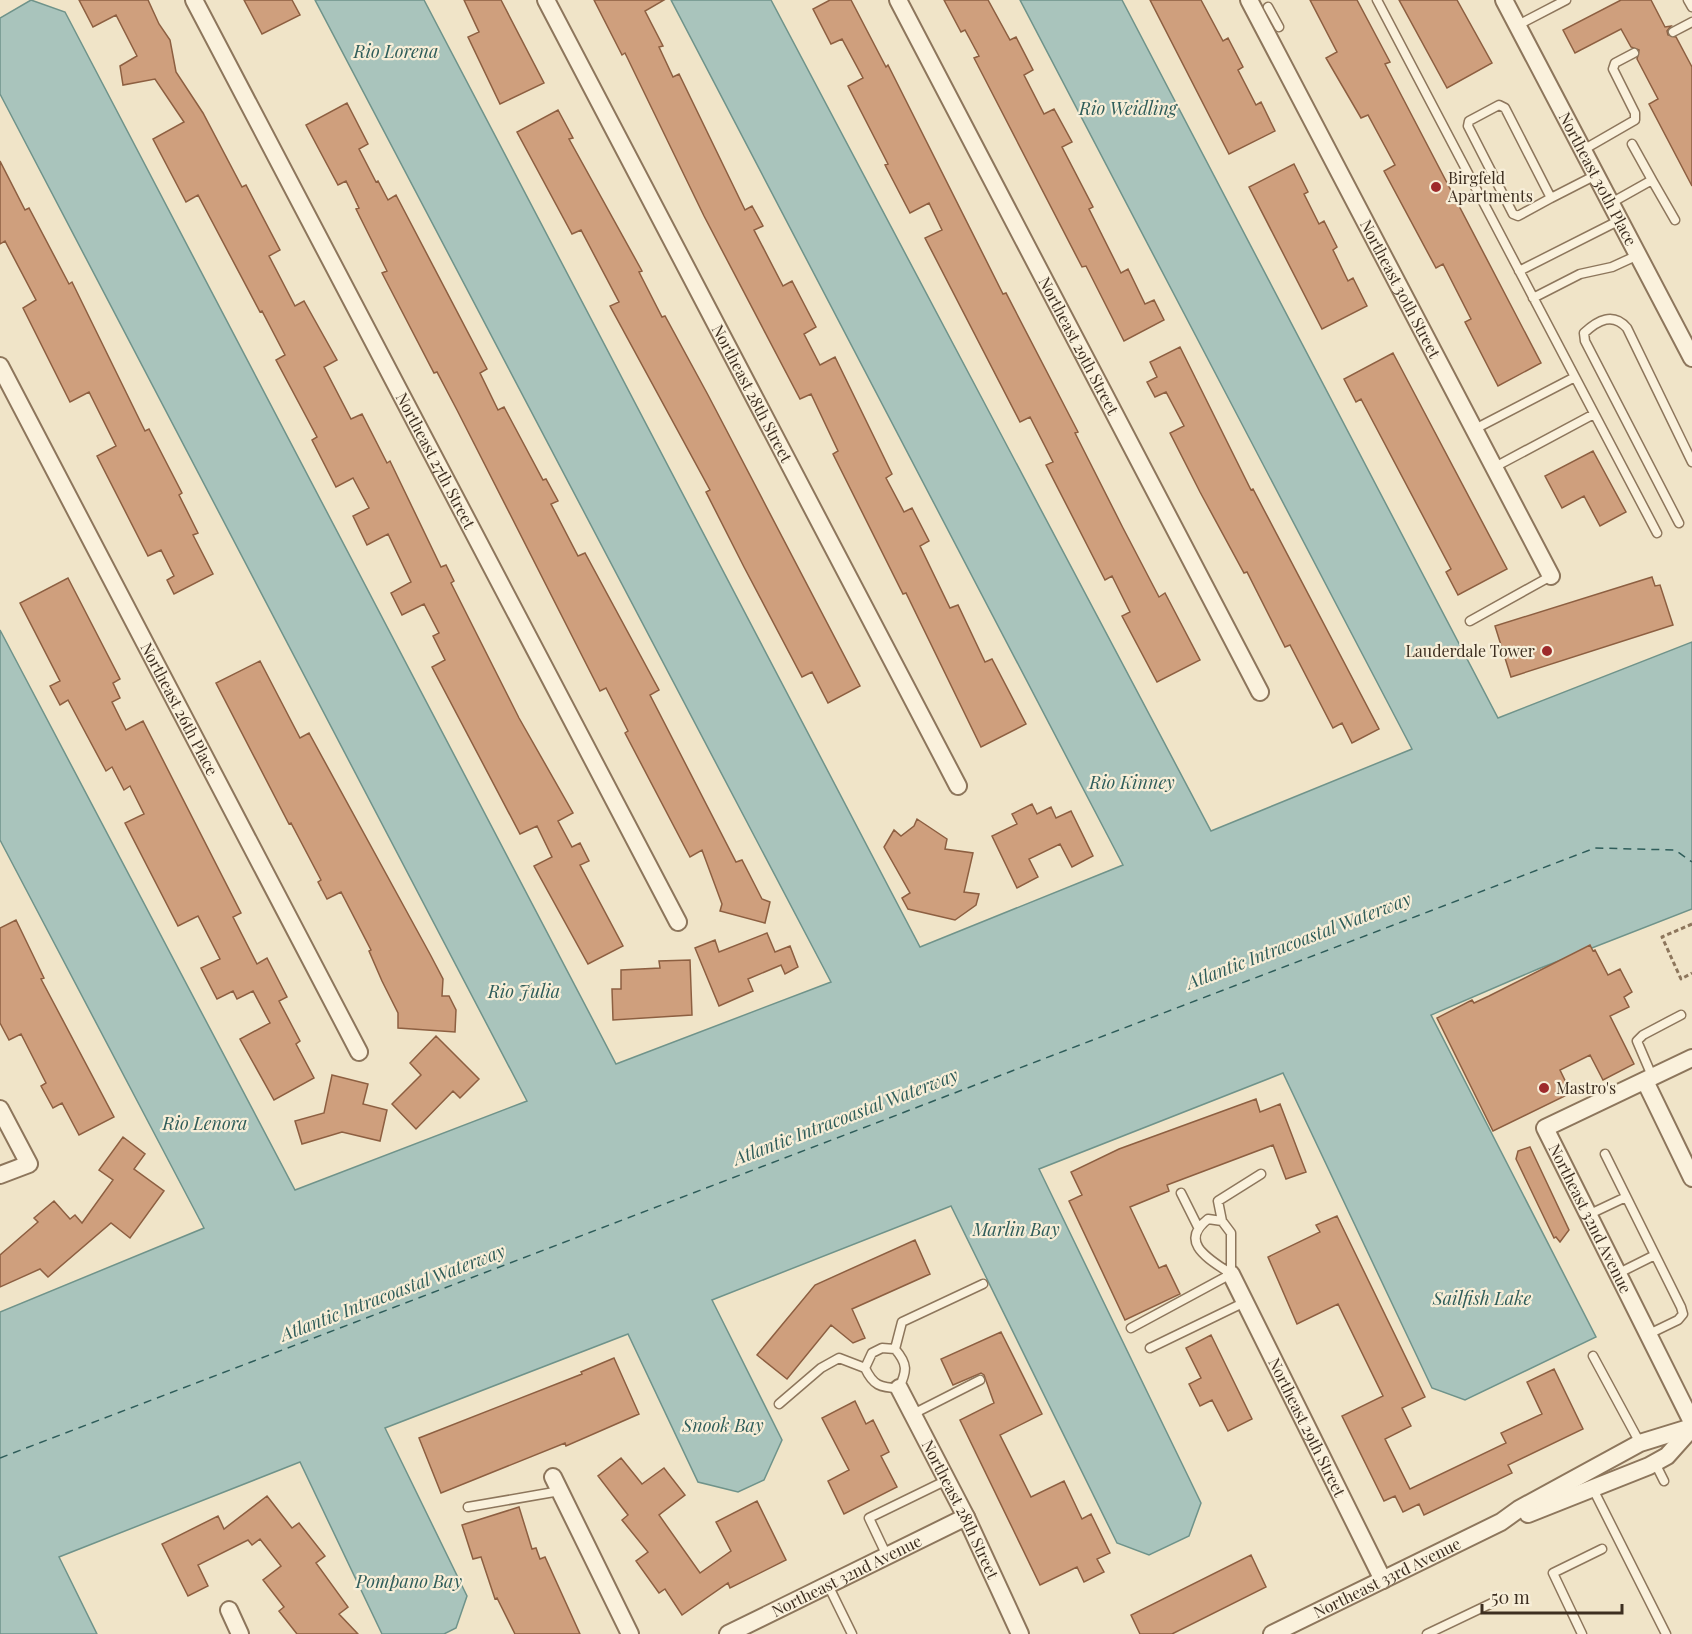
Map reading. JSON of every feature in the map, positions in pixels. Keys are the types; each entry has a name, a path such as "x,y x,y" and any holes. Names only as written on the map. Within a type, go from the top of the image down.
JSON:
{"street":[{"name":"Northeast 27th Street","path":"194,0 678,921"},
{"name":"Northeast 28th Street","path":"546,0 958,786"},
{"name":"Northeast 29th Street","path":"898,0 1260,692"},
{"name":"Northeast 30th Place","path":"1504,0 1692,358"},
{"name":"Northeast 30th Street","path":"1260,5 1473,429 1551,576"},
{"name":"Northeast 26th Place","path":"0,366 359,1052"},
{"name":"Northeast 32nd Avenue","path":"1692,1058 1545,1128 1692,1422"},
{"path":"1648,1079 1692,1178"},
{"path":"0,1109 29,1164 0,1175"},
{"name":"Northeast 29th Street","path":"1231,1274 1383,1580"},
{"name":"Northeast 28th Street","path":"899,1388 966,1517 1020,1634"},
{"name":"Northeast 33rd Avenue","path":"1501,1522 1522,1517 1655,1462 1667,1456 1692,1428"},
{"name":"Northeast 33rd Avenue","path":"1272,1634 1501,1522 1582,1473 1640,1443 1692,1428"},
{"path":"557,1484 630,1634"},
{"name":"Northeast 32nd Avenue","path":"728,1634 966,1517"},
{"path":"229,1610 240,1634"}],"lane":[{"path":"1377,0 1657,533"},
{"path":"1518,25 1566,0"},
{"path":"1688,0 1692,7"},
{"path":"1260,5 1280,27"},
{"path":"1673,32 1692,22"},
{"path":"1583,150 1635,120 1635,113 1613,69 1615,63 1634,53"},
{"path":"1551,198 1505,108 1499,105 1469,121 1468,126 1513,214 1518,216 1596,175"},
{"path":"1632,144 1675,220"},
{"path":"1611,203 1652,180"},
{"path":"1520,271 1620,220"},
{"path":"1533,298 1580,274 1612,267 1638,255"},
{"path":"1678,523 1585,341 1584,333 1593,325 1614,319 1620,320 1628,328 1692,462"},
{"path":"1473,429 1575,377"},
{"path":"1493,468 1594,414"},
{"path":"1470,621 1551,576"},
{"path":"1648,1079 1637,1041 1642,1035 1681,1015"},
{"path":"1605,1154 1683,1314 1678,1320 1648,1334"},
{"path":"1231,1274 1231,1233 1222,1221 1218,1201 1261,1174"},
{"path":"1181,1193 1198,1227"},
{"path":"1590,1214 1626,1197"},
{"path":"1222,1221 1208,1219 1198,1227 1195,1238 1200,1251 1231,1274"},
{"path":"1619,1273 1655,1255"},
{"path":"1131,1328 1231,1274"},
{"path":"895,1349 902,1322 983,1284"},
{"path":"1150,1348 1245,1302"},
{"path":"779,1404 822,1368 839,1358 865,1368 871,1381 881,1388 899,1388 906,1373 904,1360 895,1349 882,1348 872,1353 865,1368"},
{"path":"1593,1356 1640,1443"},
{"path":"913,1414 980,1380"},
{"path":"1655,1462 1664,1481"},
{"path":"1582,1473 1592,1488 1666,1634"},
{"path":"887,1556 870,1518 946,1480"},
{"path":"468,1507 557,1484"},
{"path":"1582,1634 1553,1573 1602,1549"},
{"path":"828,1585 852,1634"},
{"path":"1427,1634 1492,1603"}],"path":[{"path":"1692,924 1662,937 1681,979 1692,973"}],"water":[{"path":"31,0 65,12 616,1064 831,982 315,0 424,0 920,947 1123,865 671,0 771,0 1211,831 1412,749 1020,0 1122,0 1498,718 1692,642 1692,909 1538,969 1431,1015 1596,1337 1465,1400 1432,1388 1283,1073 1039,1169 1201,1503 1189,1536 1149,1555 1117,1543 951,1206 712,1300 782,1440 764,1480 738,1492 698,1482 628,1334 385,1428 467,1596 456,1628 444,1634 382,1634 300,1462 59,1557 97,1634 0,1634 0,1312 204,1228 0,840 0,630 295,1190 527,1101 0,94 0,18"}],"building":[{"path":"79,0 148,0 159,24 170,40 176,72 203,113 242,187 246,185 280,250 269,256 295,306 304,301 337,360 324,367 351,419 362,414 387,463 390,461 441,567 446,565 454,581 451,583 519,718 573,813 558,821 572,847 580,843 589,861 580,865 623,946 588,964 534,866 552,857 537,826 520,834 432,667 445,660 433,636 439,633 424,604 402,615 391,593 411,582 388,534 367,545 353,516 369,508 353,478 336,487 312,440 317,437 276,360 285,355 262,311 260,312 198,195 186,202 153,139 184,122 155,79 123,85 120,66 137,56 116,15 93,27"},
{"path":"244,0 292,0 300,15 262,34"},
{"path":"464,0 501,0 544,83 500,104 468,37 479,32"},
{"path":"594,0 664,0 645,11 663,46 659,47 673,77 679,74 745,210 752,206 763,226 754,230 783,286 792,281 816,327 804,334 820,365 835,357 892,474 886,478 904,512 912,508 929,541 920,546 950,608 958,605 985,662 992,659 1026,724 981,747 906,593 903,594 833,454 838,451 811,394 800,399 704,216 625,53 622,55"},
{"path":"830,0 851,0 886,67 888,65 1003,294 1006,293 1078,432 1075,433 1159,597 1165,593 1200,660 1157,682 1122,616 1130,612 1112,576 1105,580 1046,465 1053,462 1030,417 1020,422 925,238 942,230 929,203 910,213 885,165 888,164 848,86 863,78 842,39 831,44 813,9"},
{"path":"944,0 988,0 1010,40 1016,37 1033,70 1024,75 1044,114 1054,109 1072,142 1062,147 1093,207 1089,209 1121,273 1128,269 1145,304 1154,300 1164,320 1124,341 1086,266 1082,267 974,58 979,56 965,30 961,32"},
{"path":"1150,0 1201,0 1223,41 1228,38 1243,67 1238,70 1256,105 1261,102 1275,131 1229,154"},
{"path":"1310,0 1357,0 1390,62 1385,64 1541,363 1498,386 1465,322 1471,319 1443,264 1436,268 1384,171 1395,165 1368,115 1361,118 1326,58 1337,52"},
{"path":"1399,0 1457,0 1492,63 1447,88"},
{"path":"1621,0 1651,0 1665,27 1671,26 1667,31 1668,35 1676,37 1692,67 1692,186 1649,104 1658,99 1637,59 1639,50 1631,47 1621,29 1575,53 1563,30"},
{"path":"347,103 368,144 359,149 388,200 396,195 487,369 480,373 498,410 504,407 543,480 546,479 558,501 551,504 578,556 585,553 659,690 650,695 736,862 742,860 762,899 770,902 765,923 720,911 722,904 702,850 690,857 625,733 628,731 606,688 600,691 457,410 437,372 434,373 382,273 387,271 356,209 359,208 346,181 338,185 306,125"},
{"path":"558,110 573,138 569,139 642,271 639,272 662,317 665,316 708,395 860,686 828,703 812,672 802,677 706,492 710,490 610,306 619,302 581,230 572,234 517,132"},
{"path":"0,161 25,210 29,208 69,284 72,282 145,431 149,429 182,493 179,495 198,533 193,535 213,574 174,594 167,580 174,576 161,550 148,556 97,456 116,446 89,392 70,402 23,308 36,300 5,241 0,244"},
{"path":"1294,164 1308,192 1304,194 1319,224 1324,221 1337,247 1333,250 1348,281 1353,278 1367,306 1322,329 1249,187"},
{"path":"1180,347 1251,490 1253,489 1379,729 1352,743 1342,723 1333,728 1290,645 1285,647 1247,572 1244,573 1200,492 1170,433 1184,426 1166,392 1155,397 1147,382 1157,377 1150,362"},
{"path":"1393,353 1507,569 1458,595 1446,572 1451,569 1361,399 1356,402 1344,379"},
{"path":"1593,451 1626,512 1600,526 1584,496 1562,508 1545,476"},
{"name":"Lauderdale Tower","path":"1652,577 1655,586 1660,585 1673,625 1511,677 1495,626"},
{"path":"68,578 120,679 113,683 120,698 112,702 126,730 143,721 241,913 233,917 257,964 267,958 287,997 279,1001 300,1041 296,1044 314,1078 274,1100 240,1039 270,1023 253,991 237,999 233,991 217,999 201,968 220,959 198,916 178,926 125,823 144,814 130,786 124,790 112,767 106,771 68,700 60,705 50,686 60,681 20,603"},
{"path":"260,661 300,738 309,733 431,956 443,979 442,996 449,996 456,1010 455,1032 398,1028 398,1013 369,951 371,950 341,892 327,899 318,882 321,880 291,823 289,824 216,683"},
{"path":"1032,804 1037,814 1051,807 1056,818 1071,811 1093,856 1072,867 1060,844 1029,859 1038,877 1017,888 992,836 1017,824 1012,814"},
{"path":"917,819 947,839 945,849 973,853 964,892 979,894 976,905 955,920 908,909 902,898 910,893 884,847 894,830 901,836 914,826"},
{"path":"16,920 44,978 41,979 114,1117 79,1135 62,1103 53,1108 41,1086 46,1083 21,1034 9,1040 0,1023 0,928"},
{"path":"767,933 775,952 790,946 798,967 785,974 781,965 748,979 753,991 719,1006 695,948 715,940 719,952"},
{"path":"1590,945 1608,975 1620,969 1632,992 1624,997 1629,1007 1610,1016 1634,1064 1603,1080 1590,1055 1560,1070 1571,1093 1493,1131 1437,1018 1472,1000 1474,1003 1489,996"},
{"path":"690,960 692,1015 613,1020 612,989 621,989 621,970 660,968 659,961"},
{"path":"436,1036 479,1079 460,1098 453,1091 416,1129 392,1104 421,1075 410,1063"},
{"path":"332,1075 368,1084 363,1104 387,1110 380,1141 342,1132 302,1144 295,1121 324,1113"},
{"path":"1256,1099 1260,1112 1280,1104 1306,1172 1286,1179 1273,1145 1167,1185 1169,1191 1130,1207 1159,1268 1166,1265 1180,1294 1125,1320 1069,1201 1082,1195 1071,1172 1119,1149"},
{"path":"123,1137 145,1154 134,1169 164,1191 130,1238 111,1223 48,1277 40,1269 0,1287 0,1255 38,1222 34,1218 54,1201 70,1219 75,1215 82,1223 113,1180 99,1170"},
{"path":"1530,1147 1569,1230 1560,1242 1556,1237 1554,1238 1516,1159 1518,1151"},
{"path":"1337,1216 1425,1397 1402,1408 1411,1426 1385,1439 1410,1489 1506,1443 1501,1433 1542,1414 1527,1382 1554,1369 1583,1429 1508,1465 1512,1473 1424,1515 1419,1504 1403,1512 1395,1496 1384,1501 1342,1416 1383,1396 1338,1304 1297,1324 1268,1257 1320,1232 1316,1225"},
{"path":"915,1240 930,1274 852,1309 865,1338 853,1343 831,1325 787,1379 757,1355 815,1285"},
{"path":"1001,1332 1042,1414 1000,1435 1031,1497 1064,1481 1082,1519 1091,1514 1110,1553 1097,1559 1104,1572 1084,1582 1077,1567 1040,1585 960,1420 994,1403 984,1375 981,1373 953,1385 941,1359"},
{"path":"1211,1335 1252,1419 1228,1431 1212,1400 1200,1406 1189,1384 1201,1378 1186,1348"},
{"path":"614,1358 639,1414 566,1446 565,1443 441,1493 419,1438 582,1374 581,1372"},
{"path":"855,1401 866,1424 873,1420 889,1452 881,1456 897,1487 844,1514 828,1481 849,1470 822,1418"},
{"path":"621,1458 642,1484 664,1468 685,1495 659,1515 700,1573 731,1551 716,1522 757,1501 786,1560 730,1588 728,1583 682,1615 665,1589 659,1593 636,1561 648,1552 622,1520 628,1515 598,1476"},
{"path":"267,1496 292,1528 299,1523 325,1556 316,1563 348,1607 339,1614 358,1634 297,1634 279,1611 284,1607 263,1580 281,1566 260,1539 252,1545 248,1540 198,1565 208,1586 188,1596 162,1544 218,1516 224,1529"},
{"path":"519,1507 532,1549 536,1548 540,1559 545,1557 580,1634 515,1634 497,1598 495,1599 481,1557 473,1559 462,1525"},
{"path":"1251,1555 1266,1587 1172,1634 1140,1634 1131,1615"}],"ferry route":[{"path":"0,1458 1595,848 1675,850 1692,862"}],"place":[{"name":"Birgfeld Apartments","path":"1436,187"},
{"name":"Lauderdale Tower","path":"1547,651"},
{"name":"Mastro's","path":"1544,1088"}],"water label":[{"name":"Rio Lorena","path":"396,52"},
{"name":"Rio Weidling","path":"1128,109"},
{"name":"Rio Kinney","path":"1132,783"},
{"name":"Atlantic Intracoastal Waterway","path":"1299,941"},
{"name":"Rio Julia","path":"524,992"},
{"name":"Atlantic Intracoastal Waterway","path":"846,1117"},
{"name":"Rio Lenora","path":"205,1124"},
{"name":"Marlin Bay","path":"1016,1230"},
{"name":"Atlantic Intracoastal Waterway","path":"393,1293"},
{"name":"Sailfish Lake","path":"1482,1299"},
{"name":"Snook Bay","path":"723,1426"},
{"name":"Pompano Bay","path":"409,1582"}]}
